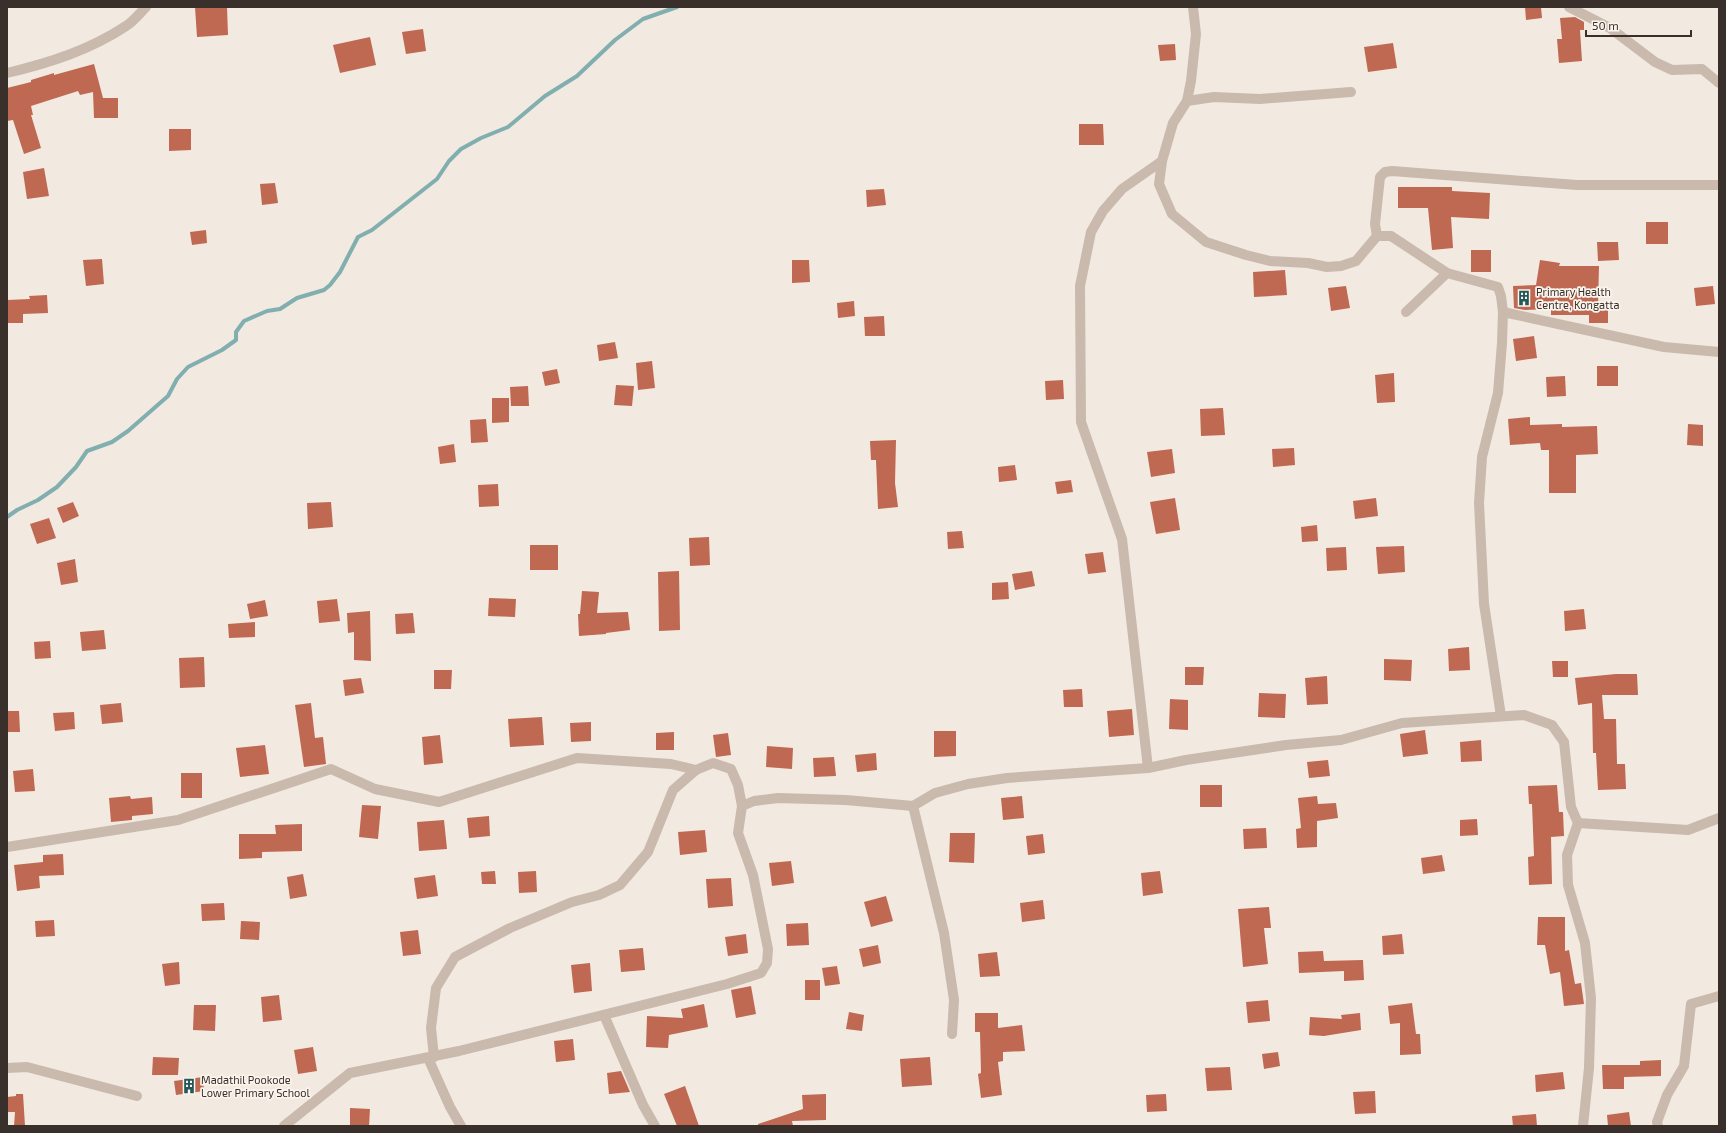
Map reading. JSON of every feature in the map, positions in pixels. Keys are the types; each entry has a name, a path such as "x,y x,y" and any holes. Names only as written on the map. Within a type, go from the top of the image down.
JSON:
{"street":[{"path":"7,72 42,64 84,49 127,26 146,7"},
{"path":"1193,7 1196,34 1191,81 1186,101 1173,123 1162,161 1159,184 1172,214 1206,242 1270,261 1308,263 1326,267 1341,266 1356,261 1377,236 1375,224 1380,177 1385,172 1392,170 1577,185 1719,185"},
{"path":"1569,7 1610,28 1655,62 1672,70 1702,69 1719,83"},
{"path":"1186,101 1214,97 1260,99 1351,92"},
{"path":"1148,768 1122,539 1081,422 1080,286 1091,232 1103,211 1122,189 1162,161"},
{"path":"1377,236 1391,236 1447,273 1498,287 1501,296 1502,343 1498,393 1482,457 1478,503 1484,604 1501,716"},
{"path":"1406,312 1447,273"},
{"path":"1502,312 1664,347 1719,352"},
{"path":"742,806 754,801 778,798 846,800 913,806 935,793 968,784 1000,779 1148,768 1186,760 1286,745 1341,740 1402,723 1524,715 1552,725 1564,742 1571,807 1578,823 1567,855 1568,885 1585,943 1591,998 1589,1068 1583,1126"},
{"path":"7,847 178,820 331,769 375,789 439,802 577,758 671,764 696,770"},
{"path":"290,1124 350,1073 431,1057 604,1015 727,984 761,973 767,963 768,949 752,875 738,833 742,806 738,785 731,769 713,763 696,770 673,790 648,852 620,885 599,895 572,902 510,928 455,956 436,988 431,1028 431,1057 450,1107 461,1126"},
{"path":"913,806 944,933 954,1000 952,1034"},
{"path":"1578,823 1688,830 1719,818"},
{"path":"1658,1126 1657,1122 1667,1096 1684,1066 1691,1004 1719,996"},
{"path":"604,1015 643,1105 655,1126"},
{"path":"7,1068 27,1067 137,1096"}],"building":[{"path":"195,7 227,7 228,35 197,37"},
{"path":"1525,7 1541,7 1542,18 1526,20"},
{"path":"1575,17 1584,22 1584,30 1580,30 1582,61 1559,63 1557,39 1562,39 1560,18"},
{"path":"423,29 426,51 406,54 402,32"},
{"path":"370,37 376,65 340,73 333,45"},
{"path":"1393,43 1397,68 1368,72 1364,47"},
{"path":"1175,44 1176,60 1160,61 1158,45"},
{"path":"94,64 103,98 118,98 118,118 94,118 93,92 80,95 78,91 31,106 33,115 31,115 41,148 24,154 13,120 7,121 7,88 31,82 31,80 54,73 54,75"},
{"path":"1079,124 1103,124 1104,145 1079,145"},
{"path":"169,129 191,129 191,150 169,151"},
{"path":"44,168 49,196 27,199 23,172"},
{"path":"275,183 278,203 262,205 260,184"},
{"path":"1398,187 1452,187 1452,191 1490,193 1489,219 1451,217 1453,248 1432,250 1428,208 1398,208"},
{"path":"884,189 886,205 867,207 866,190"},
{"path":"1646,222 1668,222 1668,244 1646,244"},
{"path":"206,230 207,243 192,245 190,232"},
{"path":"1597,242 1618,242 1619,260 1598,261"},
{"path":"1471,250 1491,250 1491,272 1471,272"},
{"path":"102,259 104,284 86,286 83,260"},
{"path":"792,260 809,260 810,282 792,283"},
{"path":"1540,260 1560,263 1559,266 1599,266 1598,306 1608,306 1608,323 1589,323 1589,315 1551,315 1551,309 1525,310 1514,308 1513,286 1536,285"},
{"path":"1285,270 1287,295 1254,297 1253,272"},
{"path":"1346,286 1350,308 1331,311 1328,288"},
{"path":"1713,286 1715,304 1696,306 1694,288"},
{"path":"47,295 48,313 23,314 23,323 7,323 7,300 30,299 29,296"},
{"path":"854,301 855,316 838,318 837,303"},
{"path":"884,316 885,336 865,336 864,317"},
{"path":"1534,336 1537,358 1516,361 1513,339"},
{"path":"615,342 618,358 599,361 597,345"},
{"path":"652,361 655,388 638,390 636,363"},
{"path":"1597,366 1618,366 1618,386 1597,386"},
{"path":"557,369 560,383 545,386 542,372"},
{"path":"1394,373 1395,402 1377,403 1375,375"},
{"path":"1565,376 1566,396 1547,397 1546,377"},
{"path":"1063,380 1064,399 1046,400 1045,381"},
{"path":"616,385 634,386 632,406 614,405"},
{"path":"528,386 529,406 511,406 510,387"},
{"path":"492,398 509,398 509,422 492,423"},
{"path":"1223,408 1225,435 1201,436 1200,409"},
{"path":"1530,417 1530,425 1562,424 1562,427 1597,426 1598,454 1576,455 1576,493 1549,493 1549,450 1541,450 1540,443 1510,445 1508,419"},
{"path":"486,419 488,442 471,443 470,420"},
{"path":"1688,424 1703,425 1703,446 1687,445"},
{"path":"896,440 895,483 898,507 878,509 876,460 871,460 870,441"},
{"path":"454,444 456,462 440,464 438,447"},
{"path":"1294,448 1295,465 1273,467 1272,449"},
{"path":"1172,449 1175,473 1151,477 1147,452"},
{"path":"1015,465 1017,480 999,482 998,467"},
{"path":"1071,480 1073,492 1057,494 1055,482"},
{"path":"498,484 499,506 479,507 478,485"},
{"path":"1175,498 1180,530 1156,534 1150,502"},
{"path":"1376,498 1378,516 1355,519 1353,501"},
{"path":"73,502 79,516 63,523 57,508"},
{"path":"331,502 333,527 308,529 307,503"},
{"path":"49,518 56,538 37,544 30,524"},
{"path":"1317,525 1318,541 1302,542 1301,527"},
{"path":"962,531 964,548 948,549 947,532"},
{"path":"709,537 710,565 690,566 689,538"},
{"path":"530,545 558,545 558,570 530,570"},
{"path":"1404,546 1405,572 1378,574 1376,547"},
{"path":"1346,547 1347,570 1327,571 1326,548"},
{"path":"1103,552 1106,572 1088,574 1085,554"},
{"path":"75,559 78,582 61,585 57,563"},
{"path":"679,571 680,630 659,631 658,572"},
{"path":"1032,571 1035,586 1015,590 1012,574"},
{"path":"1008,582 1009,599 992,600 992,583"},
{"path":"582,591 599,592 597,613 628,612 630,630 579,636 578,614 580,614"},
{"path":"489,598 516,599 515,617 488,616"},
{"path":"337,599 340,621 319,623 317,601"},
{"path":"265,600 268,616 250,619 247,604"},
{"path":"1584,609 1586,629 1565,631 1564,611"},
{"path":"370,611 371,661 354,660 354,632 348,633 347,613"},
{"path":"413,613 415,633 396,634 395,614"},
{"path":"255,622 255,637 229,638 228,624"},
{"path":"104,630 106,649 82,651 80,632"},
{"path":"50,641 51,658 35,659 34,642"},
{"path":"1469,647 1470,670 1449,671 1448,649"},
{"path":"204,657 205,687 180,688 179,658"},
{"path":"1384,659 1412,660 1411,681 1384,680"},
{"path":"1552,661 1568,661 1568,677 1553,677"},
{"path":"1185,667 1204,667 1203,685 1185,685"},
{"path":"434,670 452,670 451,689 434,689"},
{"path":"1616,674 1637,674 1638,695 1602,695 1604,719 1616,719 1617,764 1625,764 1626,789 1598,790 1596,753 1593,753 1592,703 1578,705 1575,678"},
{"path":"1327,676 1328,704 1307,705 1305,678"},
{"path":"361,678 364,693 345,696 343,680"},
{"path":"1082,689 1083,707 1064,707 1063,690"},
{"path":"1259,693 1286,694 1285,718 1258,717"},
{"path":"1170,699 1188,700 1188,730 1169,729"},
{"path":"121,703 123,722 102,724 100,705"},
{"path":"311,703 315,738 323,737 326,764 304,767 295,705"},
{"path":"1132,709 1134,735 1109,737 1107,711"},
{"path":"7,711 19,711 20,732 7,732"},
{"path":"74,712 75,729 55,731 53,713"},
{"path":"542,717 544,745 510,747 508,719"},
{"path":"591,722 591,741 571,742 570,723"},
{"path":"1425,730 1428,754 1403,757 1400,734"},
{"path":"934,731 956,731 956,756 934,757"},
{"path":"674,732 674,750 656,750 656,733"},
{"path":"728,733 731,755 716,757 713,735"},
{"path":"440,735 443,763 424,765 422,737"},
{"path":"1481,740 1482,761 1461,762 1460,742"},
{"path":"265,745 269,774 240,777 236,748"},
{"path":"767,746 793,748 792,769 766,767"},
{"path":"876,753 877,770 857,772 855,755"},
{"path":"834,757 836,776 814,777 813,758"},
{"path":"1328,760 1330,776 1309,778 1307,762"},
{"path":"33,769 35,791 15,792 13,771"},
{"path":"181,773 202,773 202,798 181,798"},
{"path":"1200,785 1222,785 1222,807 1200,807"},
{"path":"1557,785 1559,812 1563,812 1564,836 1551,837 1552,884 1529,885 1528,857 1534,856 1532,804 1529,804 1528,786"},
{"path":"130,796 131,799 152,797 153,814 132,816 132,820 111,822 109,798"},
{"path":"1022,796 1024,818 1003,820 1001,798"},
{"path":"1317,796 1318,804 1336,803 1338,818 1317,821 1317,847 1297,848 1296,829 1301,828 1298,798"},
{"path":"362,805 381,806 378,839 359,837"},
{"path":"489,816 490,836 469,838 467,818"},
{"path":"1477,819 1478,835 1460,836 1460,820"},
{"path":"444,820 447,849 419,851 417,822"},
{"path":"302,824 302,851 262,852 262,858 239,859 239,834 276,834 275,825"},
{"path":"1266,828 1267,848 1244,849 1243,829"},
{"path":"705,830 707,852 680,855 678,832"},
{"path":"950,833 975,833 974,863 949,862"},
{"path":"1043,834 1045,853 1028,855 1026,836"},
{"path":"63,854 64,875 39,876 40,888 17,891 14,865 43,862 43,855"},
{"path":"1442,855 1445,871 1423,874 1421,858"},
{"path":"791,861 794,883 772,886 769,863"},
{"path":"495,871 496,884 482,884 481,872"},
{"path":"536,871 537,892 519,893 518,872"},
{"path":"1160,871 1163,893 1143,896 1141,873"},
{"path":"303,874 307,896 290,899 287,877"},
{"path":"435,875 438,896 417,899 414,878"},
{"path":"731,878 733,906 708,908 706,879"},
{"path":"886,896 893,921 871,927 864,902"},
{"path":"1043,900 1045,919 1022,922 1020,903"},
{"path":"224,903 225,920 202,921 201,904"},
{"path":"1269,907 1271,928 1264,928 1268,964 1243,967 1238,909"},
{"path":"1538,917 1565,917 1565,951 1569,950 1575,984 1581,983 1584,1004 1564,1006 1560,972 1550,974 1545,945 1537,945"},
{"path":"54,920 55,936 36,937 35,921"},
{"path":"241,921 260,922 259,940 240,939"},
{"path":"808,923 809,945 787,946 786,924"},
{"path":"418,930 421,954 403,956 400,932"},
{"path":"746,934 748,953 728,956 725,937"},
{"path":"1402,934 1404,954 1383,955 1382,936"},
{"path":"878,945 881,963 863,967 859,949"},
{"path":"643,948 645,970 621,972 619,950"},
{"path":"1323,951 1324,961 1363,960 1364,980 1344,981 1344,971 1299,973 1298,952"},
{"path":"997,952 1000,976 980,977 978,954"},
{"path":"179,962 180,984 165,986 162,964"},
{"path":"590,963 592,991 574,993 571,965"},
{"path":"837,966 840,984 825,986 822,968"},
{"path":"805,980 820,980 820,1000 805,1000"},
{"path":"751,986 756,1014 736,1018 731,990"},
{"path":"279,995 282,1020 263,1022 261,997"},
{"path":"1268,1000 1270,1021 1248,1023 1246,1002"},
{"path":"1412,1003 1416,1034 1420,1034 1421,1054 1400,1055 1400,1023 1390,1024 1388,1006"},
{"path":"704,1004 708,1027 669,1035 668,1048 646,1047 647,1016 683,1018 681,1009"},
{"path":"194,1005 216,1005 215,1031 193,1030"},
{"path":"849,1012 864,1015 862,1031 846,1029"},
{"path":"975,1013 998,1013 998,1028 1022,1025 1025,1051 1003,1052 1003,1061 998,1062 1002,1095 981,1098 978,1074 981,1073 980,1032 975,1032"},
{"path":"1360,1013 1361,1030 1324,1036 1309,1035 1310,1017 1342,1019 1341,1015"},
{"path":"573,1039 575,1060 556,1062 554,1041"},
{"path":"313,1047 317,1071 298,1074 294,1050"},
{"path":"1278,1052 1280,1066 1264,1069 1262,1054"},
{"path":"153,1057 179,1058 178,1075 152,1075"},
{"path":"930,1057 932,1085 902,1087 900,1059"},
{"path":"1661,1060 1661,1076 1624,1077 1624,1089 1603,1089 1602,1065 1640,1065 1640,1061"},
{"path":"1230,1067 1232,1090 1207,1091 1205,1068"},
{"path":"621,1071 630,1092 609,1094 607,1073"},
{"path":"1563,1072 1565,1089 1536,1092 1535,1075"},
{"name":"Madathil Pookode Lower Primary School","path":"203,1077 204,1091 176,1095 174,1081"},
{"path":"685,1086 699,1126 677,1126 664,1094"},
{"path":"1375,1091 1376,1113 1355,1114 1353,1092"},
{"path":"16,1094 23,1094 25,1126 14,1126 15,1112 7,1112 7,1097 16,1096"},
{"path":"826,1094 826,1120 792,1121 793,1126 758,1126 758,1124 803,1109 802,1095"},
{"path":"1166,1094 1167,1111 1147,1112 1146,1095"},
{"path":"350,1108 370,1109 369,1126 350,1126"},
{"path":"1629,1112 1631,1126 1608,1126 1607,1115"},
{"path":"1536,1114 1537,1126 1513,1126 1512,1116"}],"waterway":[{"path":"7,517 17,510 38,500 57,487 76,467 87,451 112,442 128,431 168,396 177,379 188,367 222,350 236,340 236,332 244,321 267,311 280,309 297,298 324,290 340,272 358,237 372,230 437,179 449,161 461,149 481,138 508,127 545,96 577,76 615,40 643,19 677,7"}],"place":[{"name":"Primary Health Centre, Kongatta","path":"1524,298"},
{"name":"Madathil Pookode Lower Primary School","path":"189,1086"}]}
